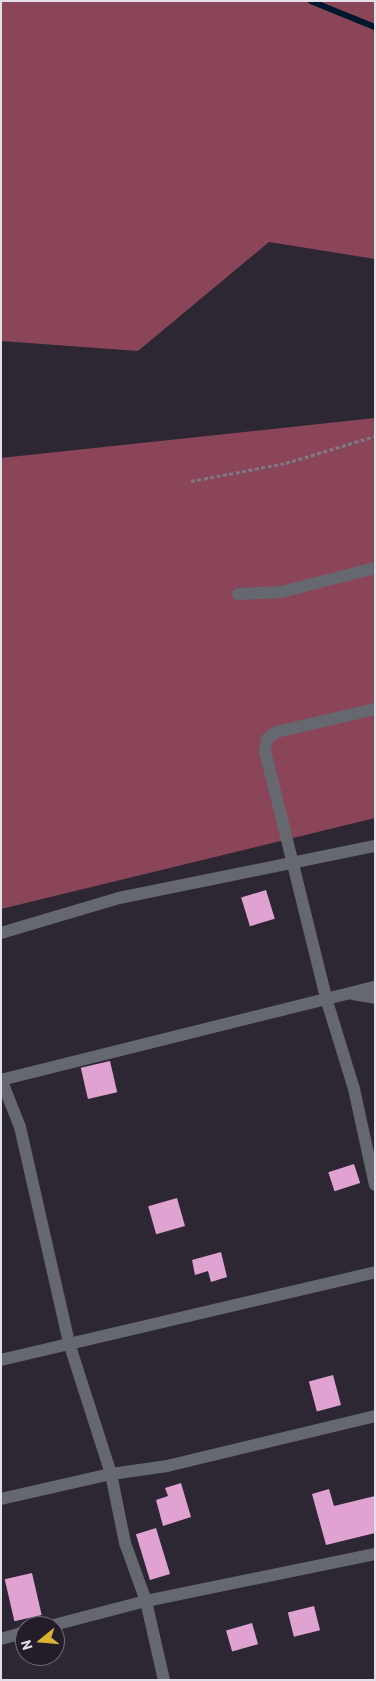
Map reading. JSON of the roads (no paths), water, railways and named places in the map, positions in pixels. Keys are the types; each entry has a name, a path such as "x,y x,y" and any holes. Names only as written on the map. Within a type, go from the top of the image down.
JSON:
{"street":[{"path":"238,594 280,592 375,568"},
{"path":"375,709 276,732 267,739 265,751 326,998 354,1089 375,1185"},
{"path":"1,933 119,898 375,846"},
{"path":"164,1680 146,1601 125,1543 111,1474 69,1343 20,1127 1,1080 375,987"},
{"path":"347,993 375,998"},
{"path":"1,1360 375,1272"},
{"path":"1,1498 111,1474 167,1466 375,1416"},
{"path":"65,1622 146,1601 375,1554"},
{"path":"1,1639 15,1635"}],"waterway":[{"path":"311,1 375,27"}]}
